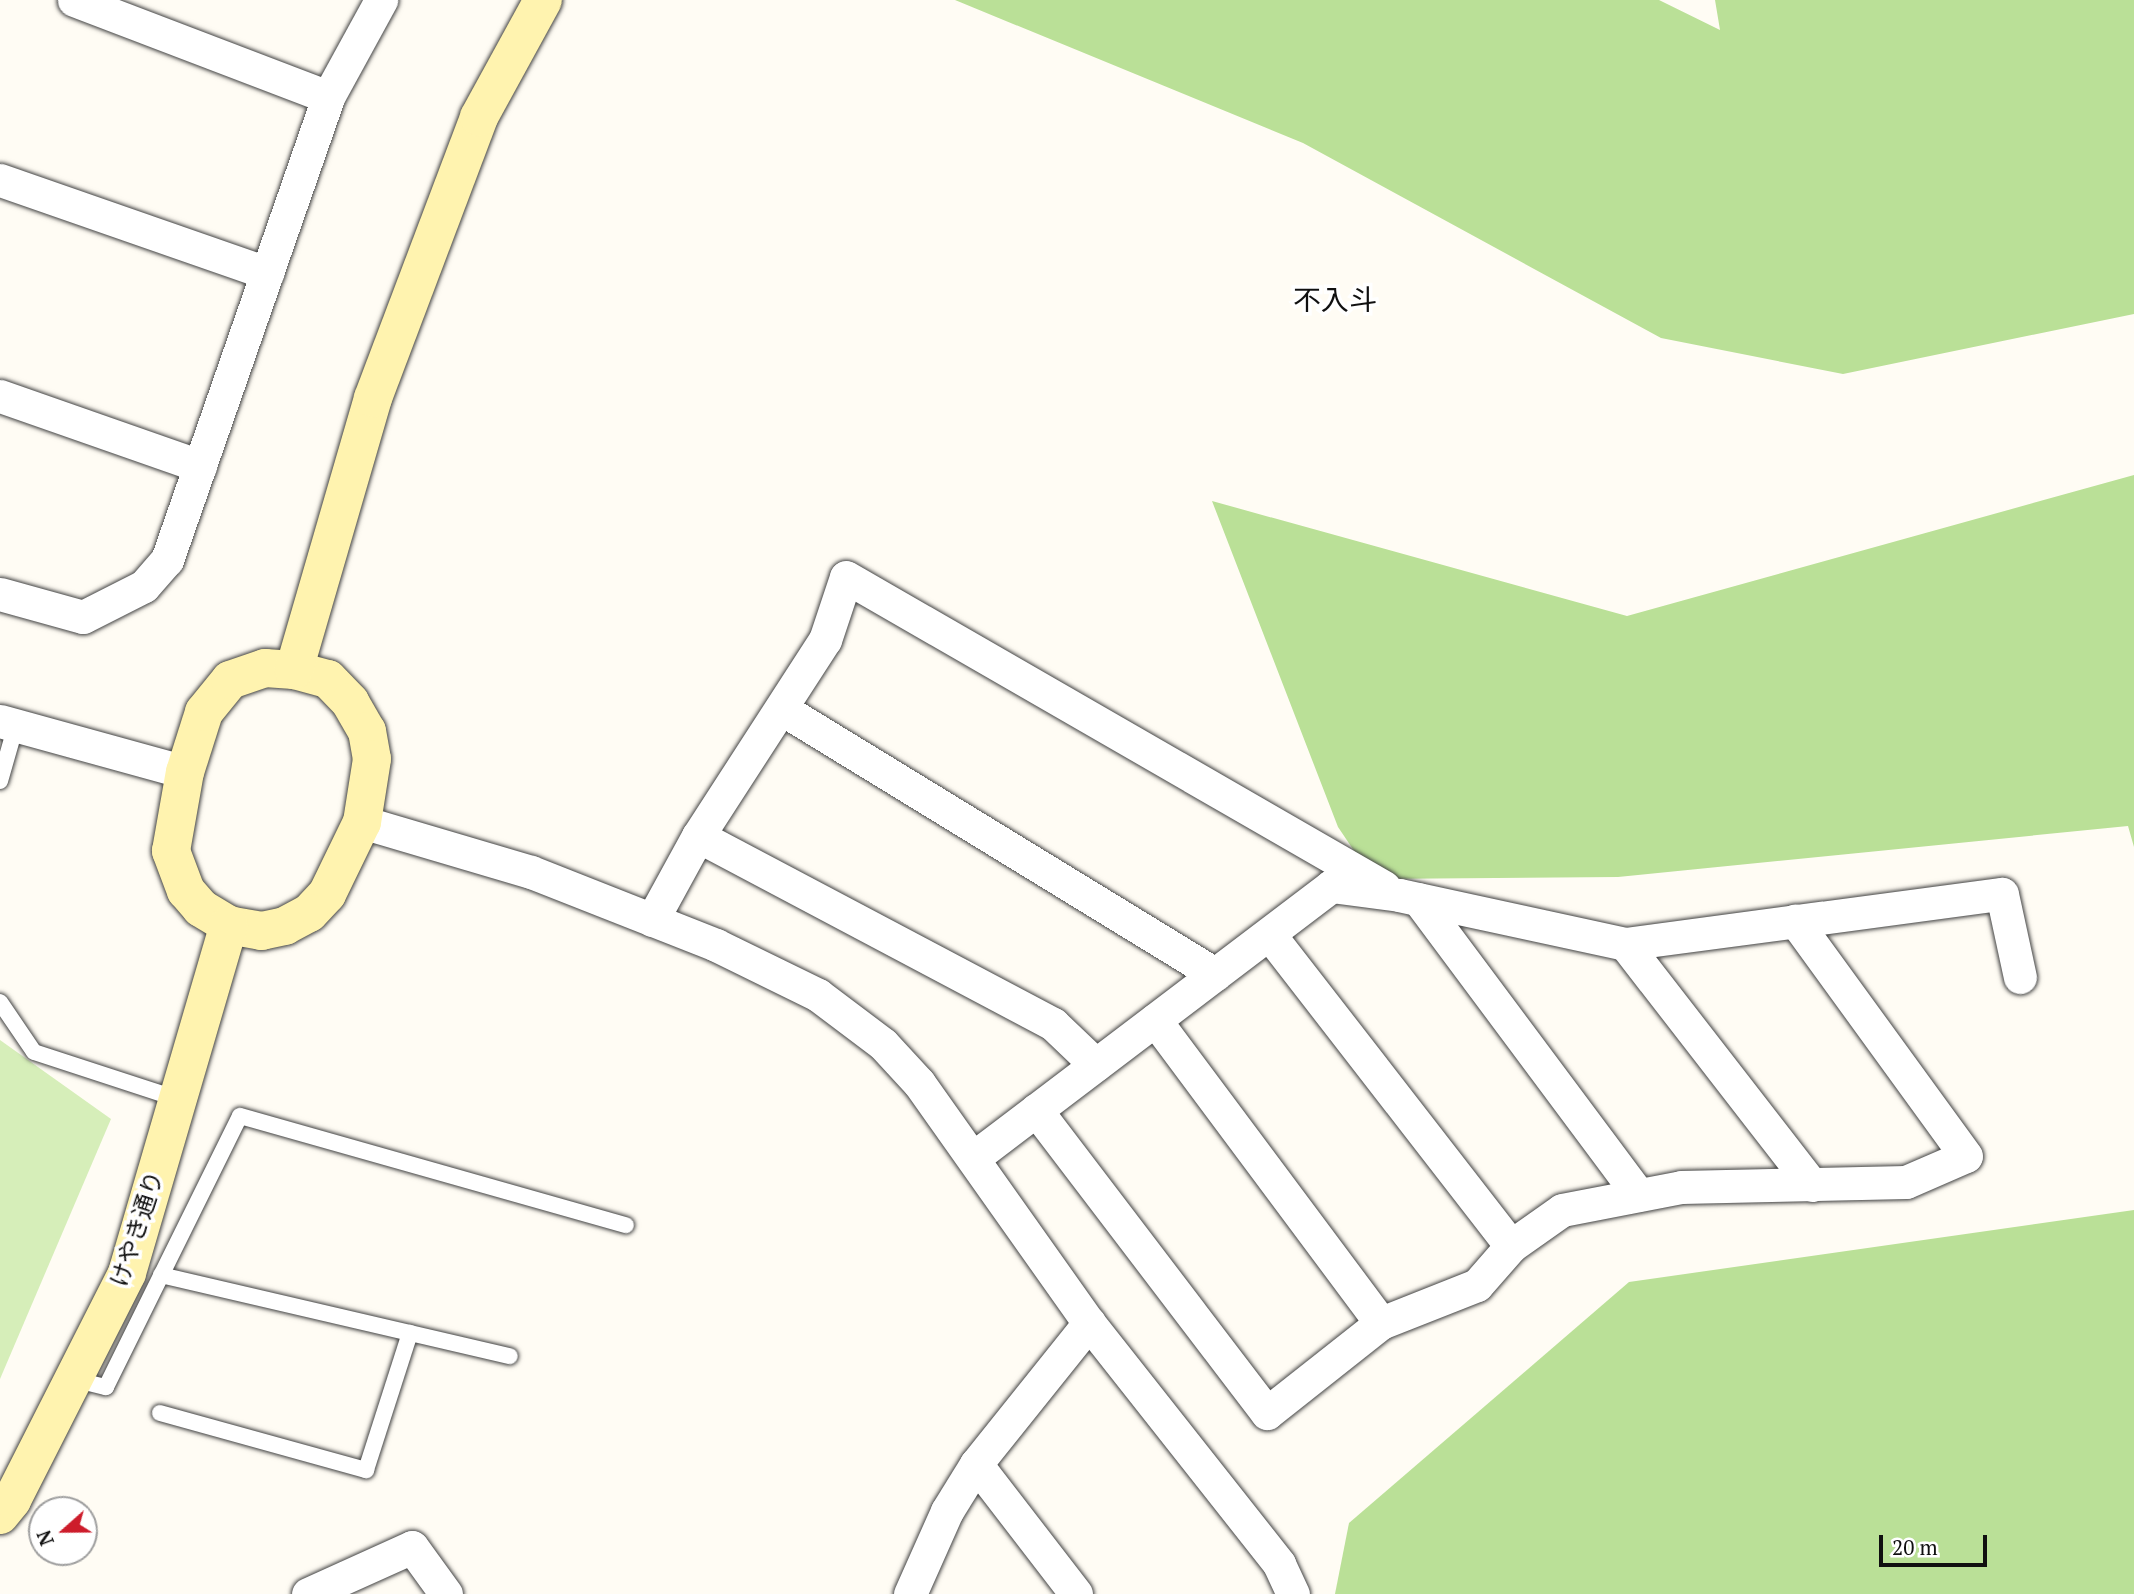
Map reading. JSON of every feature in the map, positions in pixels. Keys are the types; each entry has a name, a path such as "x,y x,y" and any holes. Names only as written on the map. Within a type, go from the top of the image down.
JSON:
{"street":[{"path":"0,594 83,617 144,586 167,560 328,97 381,0"},
{"path":"294,670 373,398 479,117 543,0"},
{"path":"82,1 328,97"},
{"path":"0,180 267,273"},
{"path":"0,396 200,466"},
{"path":"652,920 698,836 825,640 846,577 1409,897 1639,1195"},
{"path":"265,668 294,670 328,679 350,702 367,731 372,759 362,822 340,873 309,913 285,926 262,931 229,925 201,908 177,873 171,851 186,772 204,712 230,680 265,668"},
{"path":"782,709 1215,974"},
{"path":"8,723 186,772"},
{"path":"362,822 531,872 652,920 781,974 850,1017 904,1064 1089,1323 1279,1564 1293,1594"},
{"path":"698,836 1053,1024 1096,1065"},
{"path":"973,1158 1331,886 1409,897 1625,944 2002,894 2020,977"},
{"path":"1036,1110 1267,1413 1381,1324 1476,1285 1511,1246 1562,1210 1681,1187 1906,1182 1966,1156 1795,921"},
{"name":"けやき通り","path":"0,1515 12,1500 127,1272 229,925"},
{"path":"1269,934 1511,1246"},
{"path":"1625,944 1812,1185"},
{"path":"1154,1020 1381,1324"},
{"path":"910,1594 947,1511 976,1464 1089,1323"},
{"path":"976,1464 1076,1594"},
{"path":"308,1594 412,1547 446,1594"}],"lane":[{"path":"0,781 8,723"},
{"path":"0,1002 34,1052 178,1099"},
{"path":"73,1379 106,1387 240,1116 626,1225"},
{"path":"162,1275 510,1356"},
{"path":"160,1413 366,1470 410,1333"}],"green space":[{"path":"955,0 1659,0 1720,30 1715,0 2134,0 2134,314 1843,374 1661,338 1303,143"},
{"path":"2134,475 2134,847 2128,826 1618,877 1373,879 1338,827 1212,501 1627,616"},
{"path":"0,1040 111,1119 0,1379"},
{"path":"2134,1210 2134,1594 1335,1594 1349,1523 1629,1282"}],"district":[{"name":"不入斗","path":"1335,300"}]}
